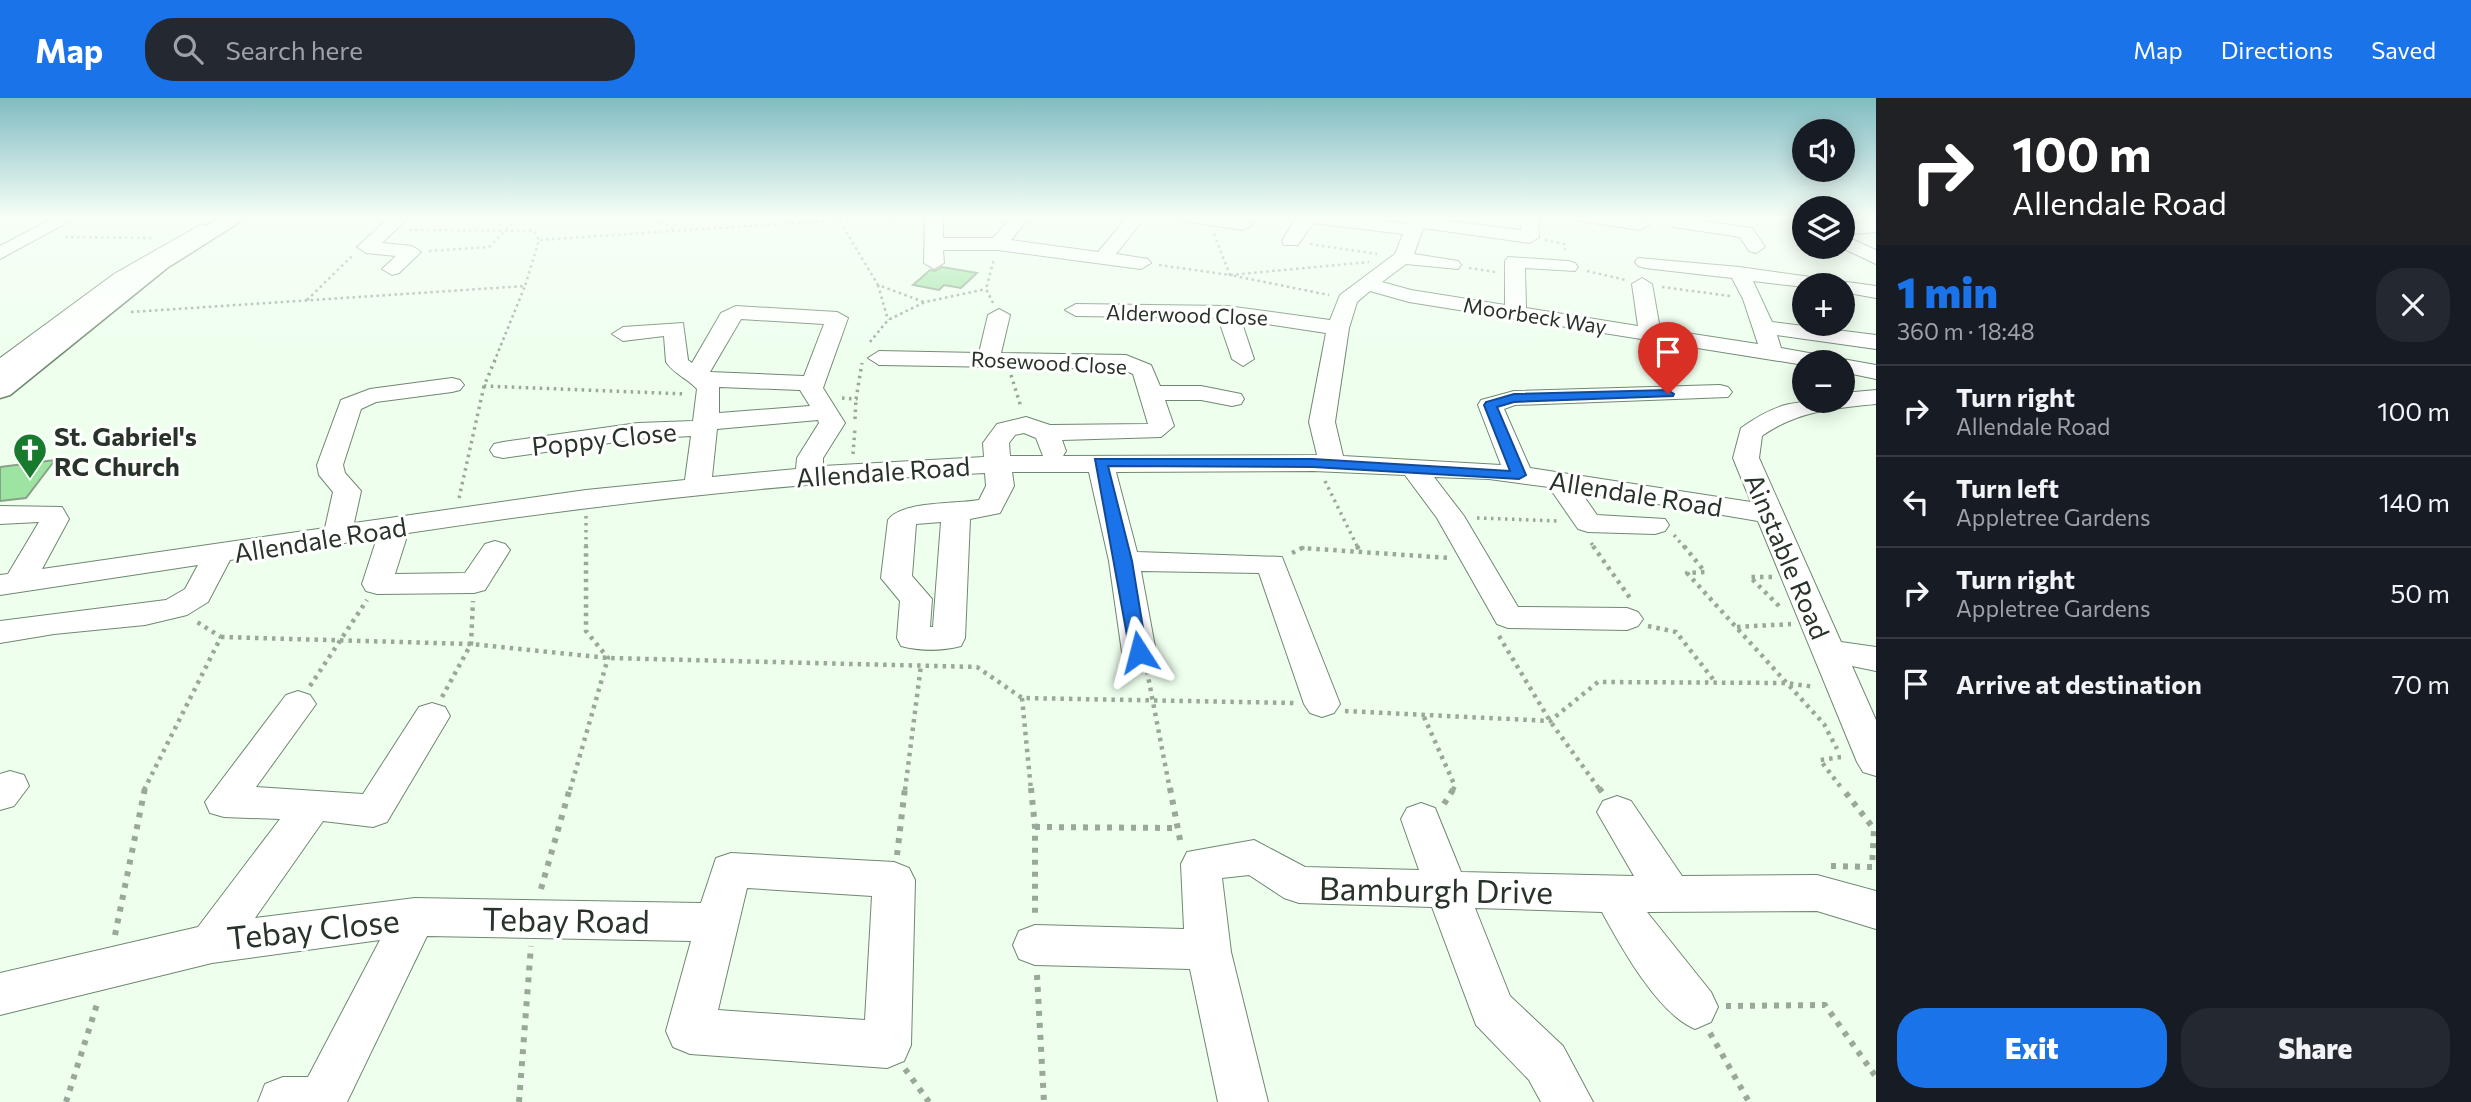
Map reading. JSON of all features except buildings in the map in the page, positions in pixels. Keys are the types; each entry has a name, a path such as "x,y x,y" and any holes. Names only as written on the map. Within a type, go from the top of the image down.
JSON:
{"main road":[{"path":"0,388 159,263"}],"street":[{"path":"0,369 121,278 146,263"},
{"path":"392,269 399,263"},
{"path":"1324,464 1322,422 1338,328 1347,299 1398,263"},
{"path":"1414,263 1451,265"},
{"path":"1515,263 1516,312"},
{"path":"1531,263 1568,267"},
{"path":"1652,263 1792,279"},
{"path":"1739,273 1764,327 1772,353"},
{"name":"Moorbeck Way","path":"1367,284 1409,296 1792,356"},
{"path":"1642,284 1650,333"},
{"path":"1855,288 1876,292"},
{"name":"Alderwood Close","path":"1076,310 1227,312 1338,328"},
{"path":"698,485 704,425 702,380 729,318 736,312 837,318 812,383 812,390 832,423 810,458 809,475"},
{"path":"1227,312 1243,359"},
{"path":"989,358 999,315"},
{"path":"48,332 82,322"},
{"path":"1764,327 1876,342"},
{"path":"623,334 676,328 677,362 702,380 812,383"},
{"name":"Rosewood Close","path":"880,358 1126,362 1143,370 1161,426 1152,432 1047,433"},
{"path":"1855,368 1876,372"},
{"path":"337,537 347,491 332,475 330,465 351,405 370,396 452,385"},
{"path":"1519,475 1490,405 1514,398 1720,392"},
{"path":"1150,393 1201,393 1232,399"},
{"path":"1855,399 1876,397"},
{"name":"Ainstable Road","path":"1792,408 1767,420 1751,433 1746,458 1876,762"},
{"name":"Poppy Close","path":"503,450 638,431 827,412"},
{"path":"956,513 990,507 1000,486 996,443 1006,429 1026,425 1047,433 1056,463"},
{"path":"1100,462 1124,561 1139,652"},
{"name":"Allendale Road","path":"12,574 218,555 455,517 698,485 853,471 998,464 1324,464 1413,468 1519,475 1769,514"},
{"path":"1413,468 1450,516 1508,617 1640,617"},
{"path":"1559,481 1588,523 1656,525"},
{"path":"0,515 52,513 55,519 12,574"},
{"path":"394,528 377,584 474,583 495,550"},
{"path":"0,632 54,623 145,615 176,608 197,594 218,555"},
{"path":"1124,561 1271,564 1322,704"},
{"path":"1829,651 1876,659"},
{"path":"298,704 224,802 313,804 373,811 432,716"},
{"name":"Tebay Close","path":"212,943 313,804"},
{"path":"1617,812 1654,872 1672,894"},
{"path":"1421,819 1492,1010 1546,1063 1568,1102"},
{"name":"Bamburgh Drive","path":"1200,886 1202,864 1254,857 1299,885 1614,894 1817,893 1876,910"},
{"path":"731,870 894,880 887,1045 690,1031 717,922 731,870"},
{"path":"1200,886 1210,950 1243,1102"},
{"path":"1614,894 1640,939 1695,1007"},
{"name":"Tebay Road","path":"415,917 717,922"},
{"name":"Tebay Close","path":"212,943 415,917"},
{"name":"Tebay Close","path":"283,1102 322,1101 415,917"},
{"path":"0,994 212,943"},
{"path":"1035,945 1210,950"}],"path":[{"path":"305,301 344,263"},
{"path":"82,322 305,301 525,286 532,263"},
{"path":"865,263 878,285 888,320"},
{"path":"1141,263 1230,275 1347,299"},
{"path":"1225,263 1230,275"},
{"path":"1230,275 1337,263"},
{"path":"1451,265 1516,275"},
{"path":"878,285 925,302"},
{"path":"455,517 484,386"},
{"path":"853,471 856,399"},
{"path":"1324,464 1360,552"},
{"path":"586,498 586,631 608,658"},
{"path":"1450,516 1588,523"},
{"path":"1588,523 1581,530 1640,617 1676,632 1717,683"},
{"path":"1656,525 1667,527 1705,572 1687,573 1824,724 1842,758 1820,760 1874,829 1872,867 1817,865"},
{"path":"1271,564 1302,548 1475,560"},
{"path":"1736,627 1797,624 1750,577 1798,581"},
{"path":"432,716 471,643 474,583"},
{"path":"298,704 377,584"},
{"path":"176,608 221,637 471,643 608,658 977,667 1021,698 1322,704 1352,714 1550,721 1598,682 1786,683 1844,691"},
{"path":"1508,617 1512,627 1495,628 1550,721 1617,812"},
{"path":"66,1102 108,968 144,790 221,637"},
{"path":"519,1102 533,919 608,658"},
{"path":"894,880 921,665"},
{"path":"1021,698 1035,827 1035,945 1044,1102"},
{"path":"1153,699 1176,828 1200,886"},
{"path":"1421,819 1449,801 1455,786 1424,717"},
{"path":"1035,827 1176,828"},
{"path":"1749,1102 1695,1007 1825,1005 1876,1077"}],"place":[{"name":"St. Gabriel's RC Church","path":"30,480"}],"route":[{"path":"1139,652 1124,561 1100,462 1313,463 1489,471 1519,475 1490,405 1514,398 1668,394"}]}
